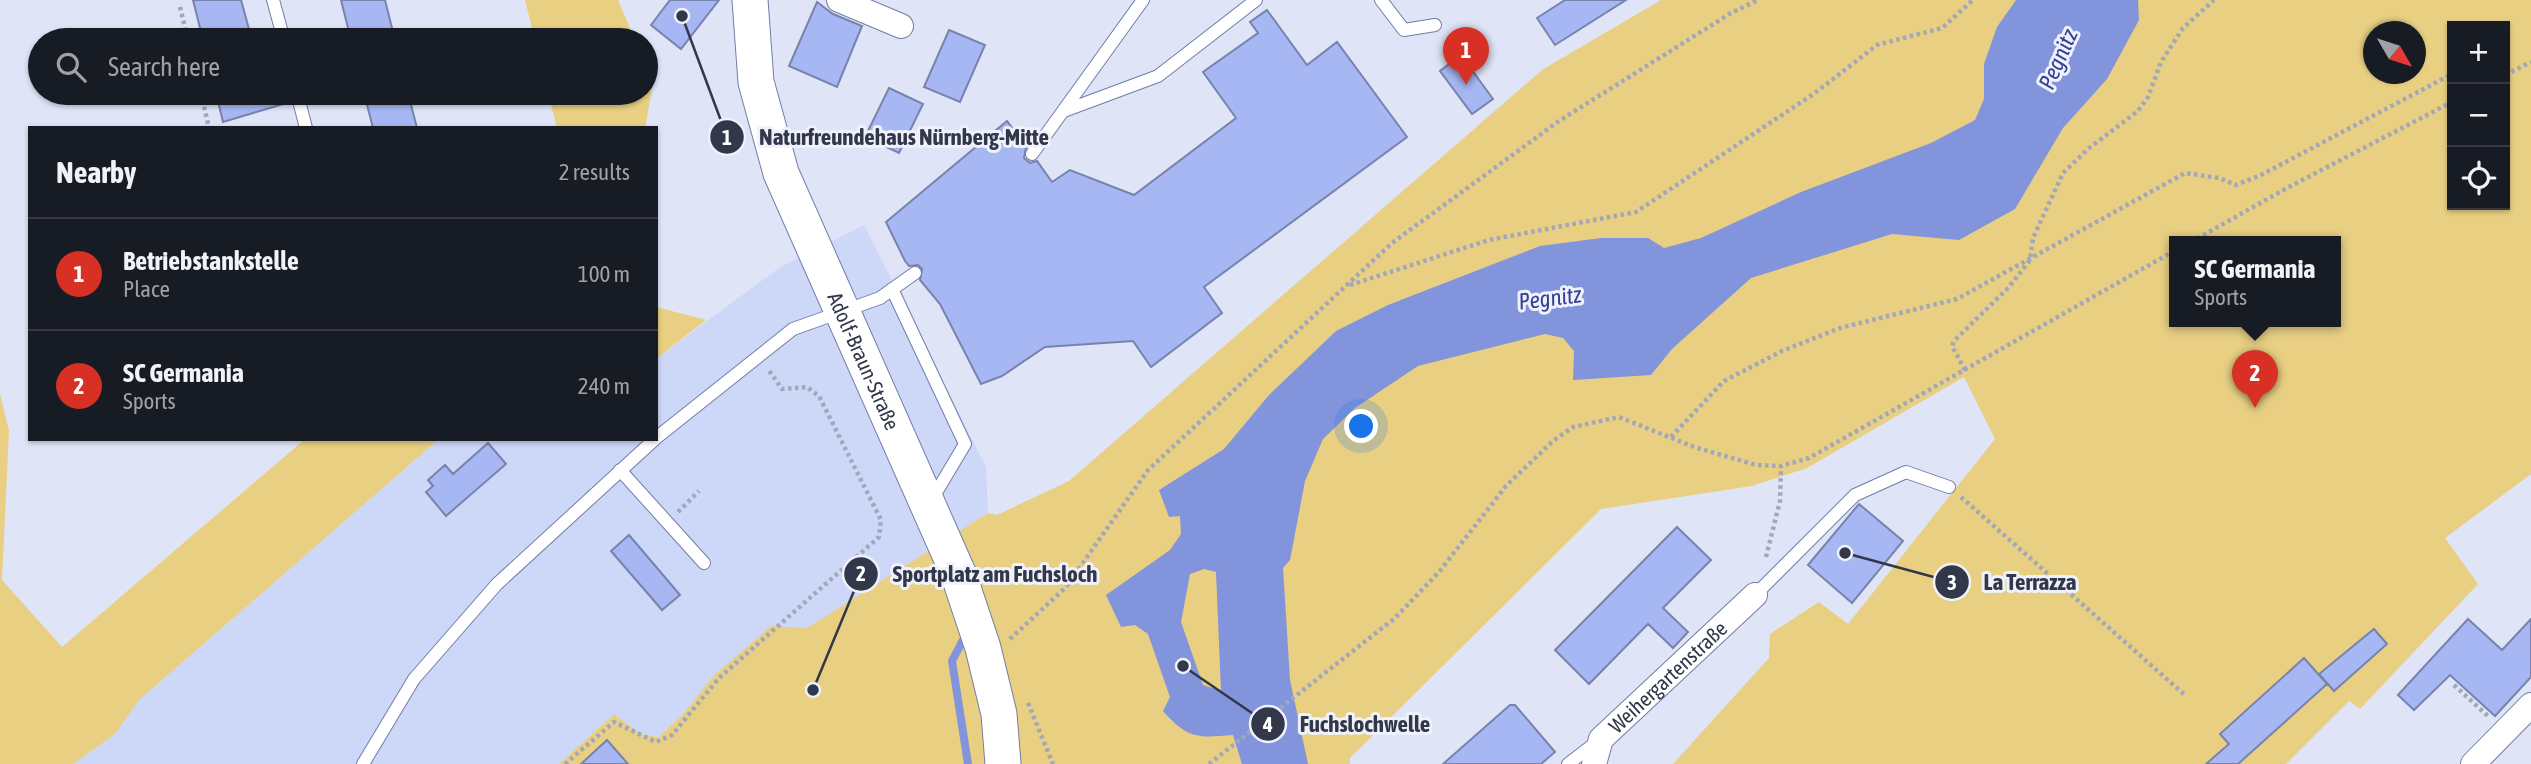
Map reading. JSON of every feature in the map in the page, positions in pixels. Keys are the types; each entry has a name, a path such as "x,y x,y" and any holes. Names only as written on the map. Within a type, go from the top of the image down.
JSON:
{"main road":[{"name":"Adolf-Braun-Straße","path":"750,0 756,82 772,144 790,194 929,505 1010,703 1013,744 1018,764"},
{"name":"Adolf-Braun-Straße","path":"1003,764 1010,703"}],"street":[{"path":"839,0 901,26"},
{"name":"Weihergartenstraße","path":"1594,764 1601,739 1755,595"},
{"path":"2473,764 2531,705"}],"lane":[{"path":"273,0 281,28"},
{"path":"1032,154 1143,0"},
{"path":"1064,111 1158,76 1256,0"},
{"path":"1381,0 1404,30 1435,25"},
{"path":"300,105 305,126"},
{"path":"658,437 757,355 793,329 880,298 915,273"},
{"path":"891,289 965,444 929,505"},
{"path":"363,764 414,679 497,584 654,441"},
{"path":"620,470 704,563"},
{"path":"1755,595 1855,495 1906,472 1949,486"},
{"path":"1567,764 1601,739"}],"path":[{"path":"1002,647 1066,587 1149,470 1392,243 1559,121 1731,13 1758,0"},
{"path":"1346,287 1489,240 1636,212 1815,93 1877,45 1942,28 1973,0"},
{"path":"1965,370 1952,346 1954,341 2009,288 2030,260 2034,238 2063,173 2088,149 2138,111 2148,97 2161,62 2183,28 2214,0"},
{"path":"180,7 185,28"},
{"path":"2510,72 2531,62"},
{"path":"1671,437 1724,381 1782,351 1840,328 1957,299 2185,173 2219,178 2236,185 2261,176 2447,77"},
{"path":"204,105 209,126"},
{"path":"2202,236 2447,105"},
{"path":"1209,764 1395,618 1440,572 1506,486 1553,440 1573,427 1619,417 1756,465 1781,466 1809,458 2169,254"},
{"path":"565,764 614,722 656,742 672,736 719,678 878,537 881,520 819,396 807,387 782,389 757,355"},
{"path":"1755,595 1776,519 1781,466"},
{"path":"1949,486 2186,695"},
{"path":"667,522 699,491"},
{"path":"2454,685 2505,731"},
{"path":"1010,703 1035,715 1053,764"}],"shaded area":[{"path":"525,0 618,0 630,28 532,28"},
{"path":"1661,0 2531,0 2531,474 2445,538 2478,584 2360,709 2349,701 2286,764 1673,764 1769,658 1770,634 1819,602 1848,624 1995,439 1964,377 1807,468 1752,486 1601,509 1350,758 1350,764 559,764 614,714 641,734 659,737 685,712 712,677 771,626 807,628 988,513 997,515 1069,481 1542,70"},
{"path":"551,105 649,105 645,126 556,126"},
{"path":"864,225 986,467 988,513 807,629 712,677 685,712 659,737 641,734 614,714 559,764 73,764 115,734 139,700 437,441 658,441 658,358 779,268"},
{"path":"658,308 706,320 658,357"},
{"path":"0,394 9,431 2,580 62,647 303,441 437,441 139,700 115,734 73,764 0,764"}],"water":[{"name":"Pegnitz","path":"2016,0 2138,0 2139,20 2107,79 2063,128 2015,209 1959,240 1892,234 1751,278 1672,349 1651,375 1573,380 1574,351 1563,338 1545,334 1418,366 1355,408 1323,439 1305,481 1290,560 1283,568 1290,680 1308,764 1242,764 1233,735 1194,735 1179,727 1163,711 1170,697 1148,634 1135,625 1121,627 1106,595 1170,550 1181,534 1180,516 1169,517 1159,490 1224,449 1269,395 1336,331 1388,305 1540,246 1601,238 1648,238 1664,248 1701,238 1801,192 1931,143 1975,120 1984,99 1984,64 1997,27","holes":["1204,569 1216,572 1221,691 1203,685 1181,622 1190,574"]}],"building":[{"path":"193,0 241,0 249,28 200,28"},
{"path":"341,0 385,0 392,28 348,28"},
{"path":"670,0 719,0 681,49 651,25"},
{"path":"1565,0 1626,0 1555,45 1537,18"},
{"path":"817,2 833,14 862,26 837,87 789,66"},
{"path":"1267,10 1307,65 1337,42 1407,137 1204,287 1222,313 1151,367 1133,341 1045,347 1002,376 981,384 940,304 920,280 922,269 918,265 909,266 905,261 886,222 1007,121 1026,147 1024,158 1030,163 1037,161 1052,182 1070,170 1134,195 1236,118 1203,72 1258,33 1250,22"},
{"path":"949,30 985,45 960,102 924,87"},
{"path":"1461,55 1493,99 1472,114 1440,71"},
{"path":"889,88 923,104 899,153 865,137"},
{"path":"219,105 280,105 223,122"},
{"path":"367,105 411,105 416,126 372,126"},
{"path":"488,443 506,464 446,516 426,492 433,486 428,480 445,465 453,474"},
{"path":"1859,504 1903,541 1852,603 1808,565"},
{"path":"1677,527 1711,560 1663,608 1688,632 1673,648 1648,624 1589,684 1555,650"},
{"path":"629,535 680,595 662,610 611,551"},
{"path":"2468,619 2502,650 2531,619 2531,677 2495,716 2450,675 2414,710 2398,695"},
{"path":"2374,629 2387,644 2334,691 2319,674"},
{"path":"2304,658 2327,684 2238,764 2206,764 2229,744 2220,734"},
{"path":"1510,705 1515,705 1555,752 1541,764 1443,764"},
{"path":"607,740 628,764 581,764"}],"waterway":[{"path":"964,638 952,661 968,764"}],"place":[{"name":"Naturfreundehaus Nürnberg-Mitte","path":"682,16"},
{"name":"Betriebstankstelle","path":"1466,85"},
{"name":"SC Germania","path":"2255,408"},
{"name":"La Terrazza","path":"1845,553"},
{"name":"Fuchslochwelle","path":"1183,666"},
{"name":"Sportplatz am Fuchsloch","path":"813,690"}]}
